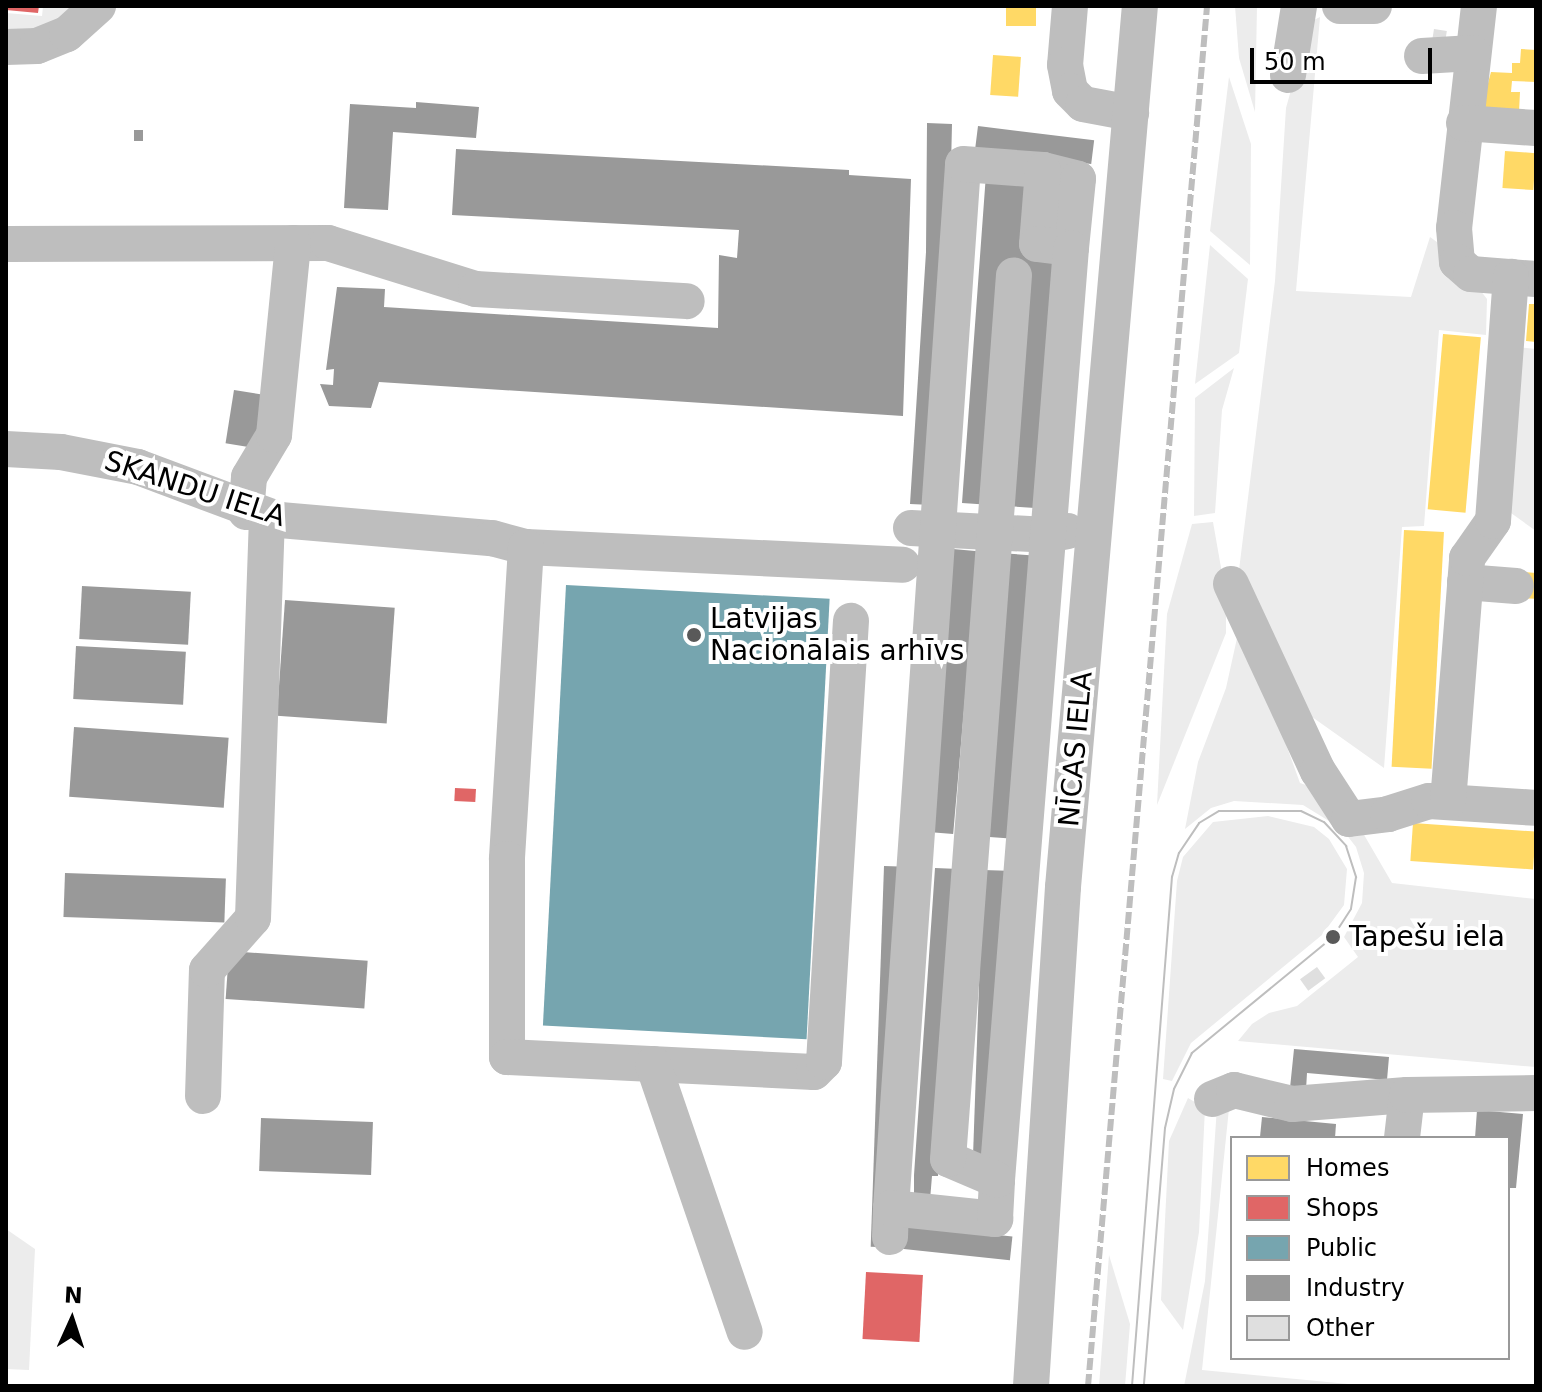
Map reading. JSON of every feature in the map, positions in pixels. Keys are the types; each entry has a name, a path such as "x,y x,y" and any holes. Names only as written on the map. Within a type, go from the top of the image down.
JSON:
{"street":[{"path":"6,47 37,46 67,34 98,6"},
{"path":"1070,6 1065,65 1070,91 1083,104 1131,113"},
{"name":"NĪCAS IELA","path":"1031,1386 1092,525 1140,6"},
{"path":"1288,75 1299,6"},
{"path":"1340,6 1374,6"},
{"path":"1448,802 1467,558 1493,521 1523,278 1471,274 1457,262 1454,228 1479,6"},
{"path":"1422,56 1473,53"},
{"path":"1464,123 1536,128"},
{"path":"963,164 1043,170 1037,244 1071,248 1047,535 995,1219 890,1222 925,529 963,164"},
{"path":"203,1096 207,970 253,918 256,514 249,477 274,435 293,243"},
{"path":"6,244 328,243 476,289 687,301"},
{"path":"997,1180 948,1159 984,852 993,534 1014,275"},
{"name":"SKANDU IELA","path":"6,449 61,452 138,467 256,514 492,538 526,547 903,565"},
{"path":"925,529 1047,535 1092,525"},
{"path":"526,547 507,859 507,1057 814,1072 824,1062 851,621"},
{"path":"1465,582 1516,586"},
{"path":"1231,584 1318,771 1349,819 1388,814 1429,801 1536,808"},
{"path":"653,1064 745,1332"},
{"path":"1212,1099 1234,1090 1292,1104 1407,1095 1536,1093"},
{"path":"1402,1136 1407,1095"}],"shaded area":[{"path":"43,6 86,6 67,23 6,35 6,13 42,16"},
{"path":"1235,6 1257,6 1255,112 1239,58"},
{"path":"1320,17 1296,291 1411,297 1430,237 1452,253 1487,299 1486,335 1439,330 1424,526 1402,527 1384,768 1291,702 1237,586 1275,281 1286,108 1310,22"},
{"path":"1229,77 1251,144 1250,265 1210,231"},
{"path":"1210,245 1248,279 1239,353 1195,384"},
{"path":"1518,347 1536,349 1536,531 1504,508"},
{"path":"1234,368 1222,410 1215,513 1194,516 1195,398"},
{"path":"1213,522 1226,596 1226,633 1157,805 1167,614 1192,524"},
{"path":"1241,620 1300,783 1315,788 1327,771 1392,883 1536,899 1536,1067 1238,1041 1252,1024 1269,1013 1297,1006 1358,957 1344,937 1362,903 1364,873 1356,847 1342,829 1303,805 1234,801 1211,808 1185,829 1198,762 1226,688"},
{"path":"1268,816 1314,827 1329,839 1347,869 1344,905 1322,935 1191,1043 1172,1081 1163,1079 1177,881 1183,857 1213,822"},
{"path":"1188,1098 1205,1108 1199,1232 1183,1330 1161,1300 1169,1141"},
{"path":"1230,1099 1202,1370 1369,1386 1184,1386 1205,1281 1217,1107"},
{"path":"6,1229 35,1249 29,1370 6,1369"},
{"path":"1109,1255 1130,1324 1125,1386 1099,1386"}],"building: Homes":[{"path":"1006,6 1036,6 1036,26 1006,26"},
{"path":"1521,49 1536,50 1536,82 1512,81 1511,92 1520,92 1519,112 1481,109 1491,72 1512,73 1512,63 1520,63"},
{"path":"993,55 1021,57 1018,97 990,95"},
{"path":"1505,151 1536,153 1533,190 1502,188"},
{"path":"1529,304 1536,304 1536,342 1526,341"},
{"path":"1443,334 1481,337 1466,513 1428,509"},
{"path":"1404,530 1444,532 1432,769 1392,767"},
{"path":"1523,572 1536,573 1534,599 1521,598"},
{"path":"1413,823 1536,832 1533,869 1410,861"}],"building: Shops":[{"path":"6,6 39,6 38,13 6,10"},
{"path":"455,788 476,789 475,802 454,801"},
{"path":"866,1272 923,1275 919,1342 862,1339"}],"building: Public":[{"path":"566,585 830,599 807,1039 543,1025"}],"building: Industry":[{"path":"416,102 479,107 476,138 393,132 388,210 344,208 350,104 416,108"},
{"path":"927,123 952,124 949,254 932,505 910,504 926,252"},
{"path":"978,126 1094,140 1091,164 975,150"},
{"path":"134,130 143,130 143,141 134,141"},
{"path":"456,149 849,170 849,175 911,179 903,416 379,382 371,408 329,406 320,384 333,385 334,369 326,370 337,287 385,289 384,307 718,328 719,255 737,258 739,230 452,215"},
{"path":"986,174 1034,178 1027,259 1054,261 1035,508 962,503"},
{"path":"234,390 267,395 258,448 226,443"},
{"path":"953,549 978,551 953,834 928,832"},
{"path":"999,553 1030,555 1010,838 979,836"},
{"path":"82,586 191,592 188,645 79,639"},
{"path":"285,600 395,608 387,723 277,716"},
{"path":"76,646 186,652 183,705 73,699"},
{"path":"74,727 229,738 224,808 69,797"},
{"path":"884,866 907,867 894,1248 871,1247"},
{"path":"935,868 959,869 938,1176 932,1176 930,1200 914,1199 914,1175"},
{"path":"983,870 1007,871 997,1155 973,1154"},
{"path":"65,873 226,879 224,923 63,917"},
{"path":"229,951 368,961 364,1009 226,999"},
{"path":"1294,1049 1389,1057 1387,1080 1307,1073 1306,1090 1290,1088"},
{"path":"1477,1110 1523,1114 1516,1188 1510,1188 1510,1136 1475,1136"},
{"path":"1262,1117 1336,1124 1335,1136 1260,1136"},
{"path":"261,1118 373,1122 371,1175 259,1171"},
{"path":"904,1225 1012,1236 1010,1260 901,1249"}],"building: Other":[{"path":"1434,29 1447,31 1445,45 1432,43"},
{"path":"1317,967 1325,978 1308,991 1300,979"}],"tram line":[{"path":"1132,1386 1172,877 1179,853 1199,823 1219,811 1301,811 1324,822 1346,846 1356,877 1351,909 1333,937 1192,1053 1174,1089 1165,1128 1144,1386"}],"railway":[{"path":"1088,1386 1207,6"}],"place":[{"name":"Latvijas Nacionālais arhīvs","path":"694,635"},
{"name":"Tapešu iela","path":"1333,937"}]}
